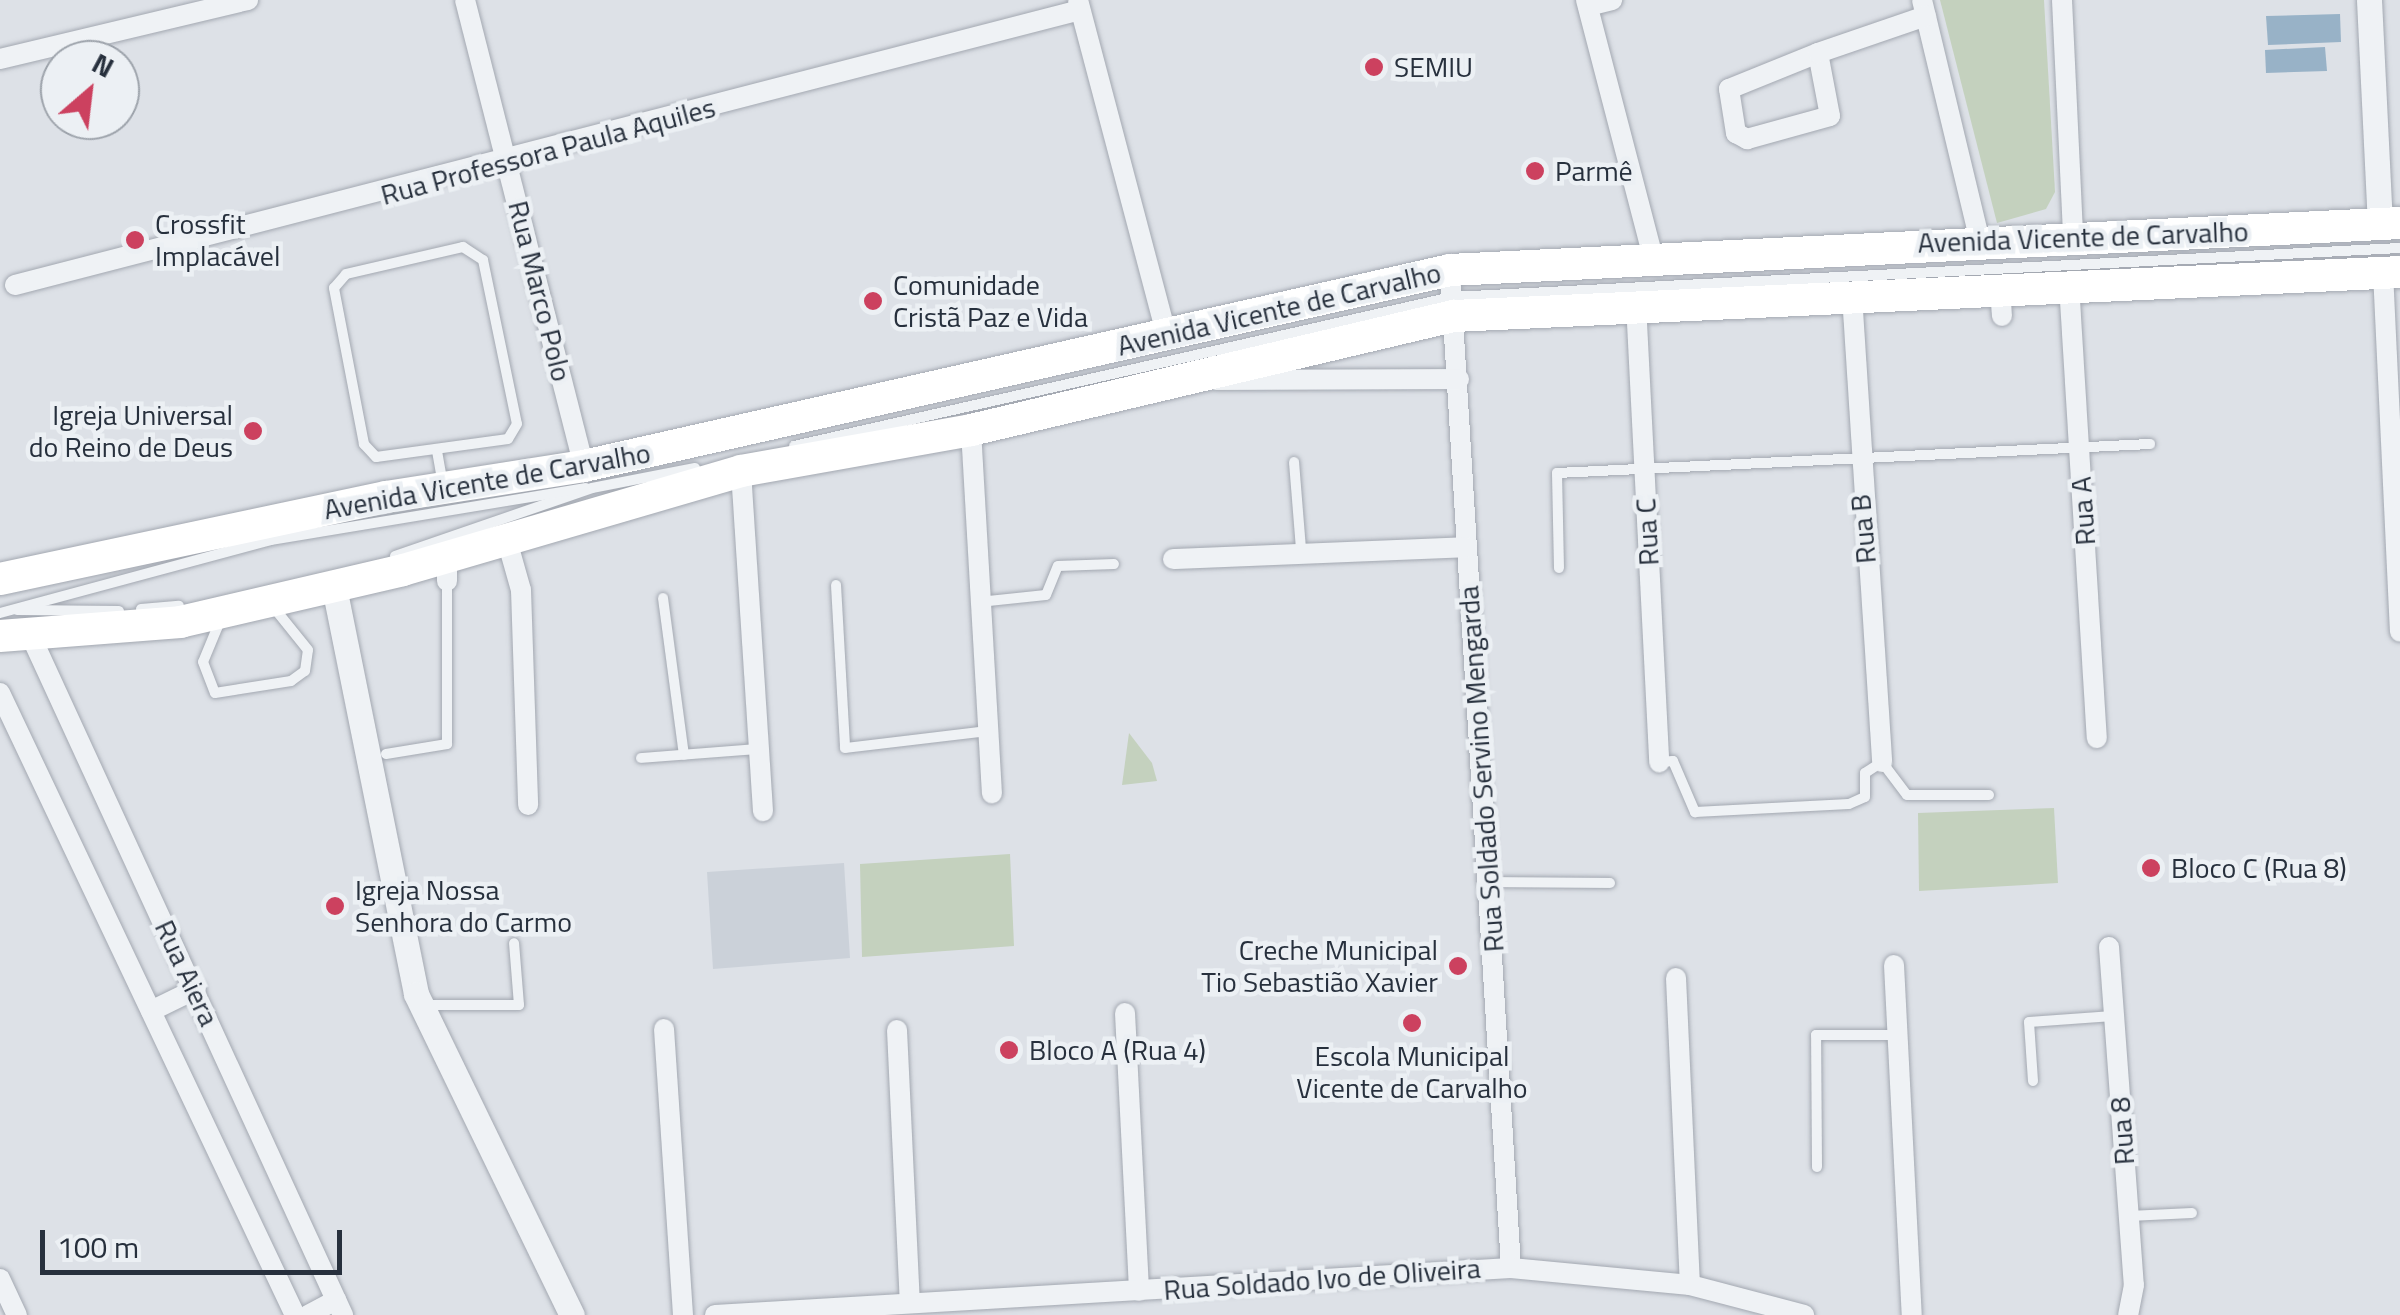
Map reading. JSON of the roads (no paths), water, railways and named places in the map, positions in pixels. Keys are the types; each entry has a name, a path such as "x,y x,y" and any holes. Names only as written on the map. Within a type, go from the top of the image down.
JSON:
{"main road":[{"name":"Avenida Vicente de Carvalho","path":"0,579 444,488 588,478 1166,334 1452,294 1652,254 2072,235 2392,248"},
{"name":"Avenida Vicente de Carvalho","path":"15,626 128,629 447,568 506,537 741,471 970,430 1196,376 1452,294 1636,303 1852,295 2001,302 2068,284 2392,248"}],"street":[{"path":"0,59 248,0"},
{"name":"Rua Marco Polo","path":"465,0 588,478"},
{"path":"1612,0 1587,3 1652,254"},
{"path":"2062,0 2072,235"},
{"path":"2369,0 2392,248 2400,632"},
{"path":"1079,5 1166,334"},
{"name":"Rua Professora Paula Aquiles","path":"7,285 509,163 1079,5"},
{"path":"1818,53 1830,116 1746,139 1736,132 1729,90 1924,8 1980,241"},
{"name":"Rua A","path":"2068,284 2097,738"},
{"name":"Rua Soldado Servino Mengarda","path":"1452,294 1511,1268"},
{"name":"Rua B","path":"1852,295 1858,456 1882,762"},
{"name":"Rua C","path":"1636,303 1659,762"},
{"name":"Avenida Vicente de Carvalho","path":"1196,376 1251,385 1458,379"},
{"path":"970,430 992,793"},
{"path":"741,471 763,810"},
{"path":"506,537 521,590 528,805"},
{"path":"1173,559 1301,549 1467,547"},
{"path":"334,587 376,755 420,1006 572,1315"},
{"name":"Rua Aiera","path":"15,626 196,990 339,1308"},
{"name":"Rua Aiera","path":"0,694 295,1315"},
{"name":"Rua 8","path":"2110,947 2128,1216 2128,1315"},
{"path":"1894,965 1912,1315"},
{"path":"1676,978 1690,1285"},
{"path":"151,1012 196,990"},
{"path":"1125,1013 1140,1291"},
{"path":"664,1029 683,1315"},
{"path":"897,1030 910,1303"},
{"name":"Rua Soldado Ivo de Oliveira","path":"715,1315 1511,1268 1690,1285 1804,1315"},
{"path":"0,1279 17,1315"},
{"path":"308,1315 339,1308"}],"lane":[{"path":"463,247 483,260 518,424 508,438 437,451 386,460 369,452 334,288 346,274 463,247"},
{"path":"15,626 271,540 588,478 1452,294 2392,248"},
{"path":"1559,568 1557,473 1858,456 2079,451 2150,444"},
{"path":"437,451 444,488"},
{"path":"1294,462 1301,549"},
{"path":"0,612 15,626 196,606 399,554 588,478"},
{"path":"979,602 1046,595 1058,566 1114,564"},
{"path":"376,755 447,744 447,568"},
{"path":"836,586 845,748 987,731"},
{"path":"663,598 684,754"},
{"path":"225,612 203,676 225,697 305,671 304,643 269,602"},
{"path":"641,758 760,749"},
{"path":"1659,762 1673,761 1695,812 1848,804 1865,797 1865,773 1882,762 1907,795 1989,796"},
{"path":"1488,882 1610,882"},
{"path":"420,1006 519,1004 514,943"},
{"path":"2032,1081 2029,1022 2113,1016"},
{"path":"1817,1167 1816,1036 1896,1035"},
{"path":"2128,1216 2192,1213"}],"water":[{"path":"2340,14 2341,42 2268,45 2266,16"},
{"path":"2325,47 2327,71 2266,73 2265,50"}],"place":[{"name":"SEMIU","path":"1374,67"},
{"name":"Parmê","path":"1535,171"},
{"name":"Crossfit Implacável","path":"135,240"},
{"name":"Comunidade Cristã Paz e Vida","path":"873,301"},
{"name":"Igreja Universal do Reino de Deus","path":"253,431"},
{"name":"Bloco C (Rua 8)","path":"2151,868"},
{"name":"Igreja Nossa Senhora do Carmo","path":"335,906"},
{"name":"Creche Municipal Tio Sebastião Xavier","path":"1458,966"},
{"name":"Escola Municipal Vicente de Carvalho","path":"1412,1023"},
{"name":"Bloco A (Rua 4)","path":"1009,1050"}]}
